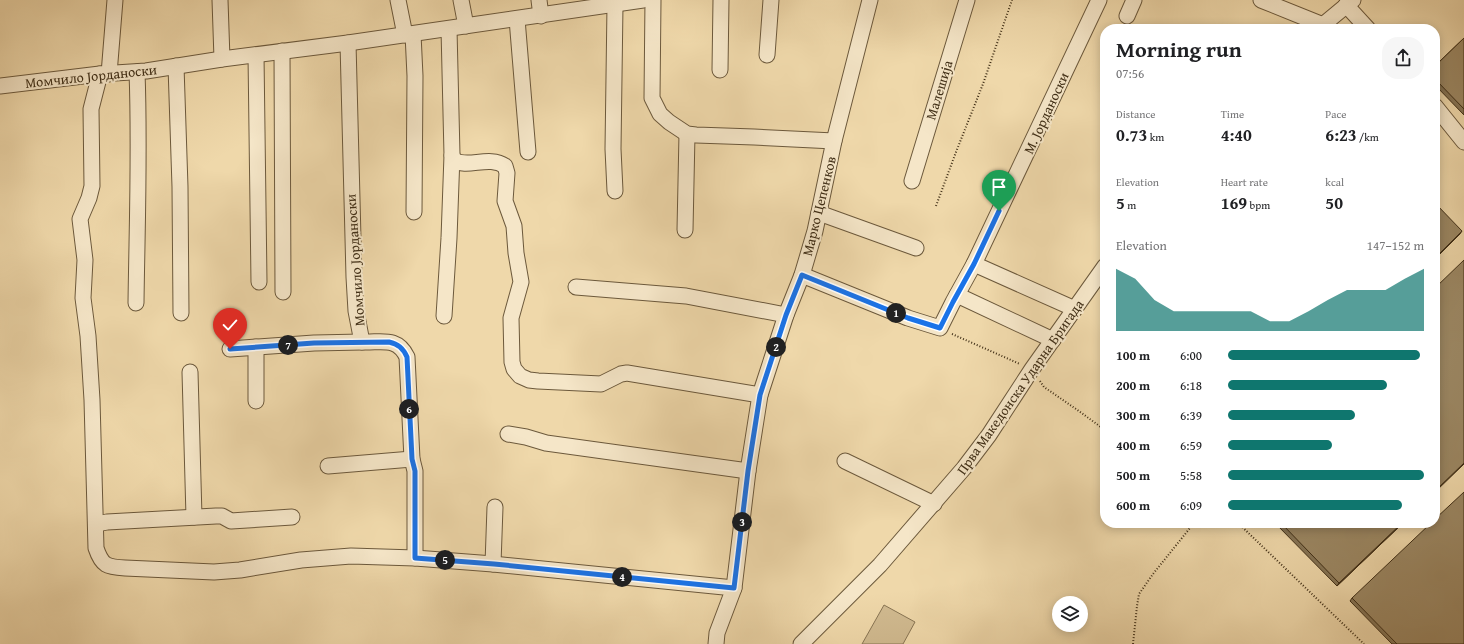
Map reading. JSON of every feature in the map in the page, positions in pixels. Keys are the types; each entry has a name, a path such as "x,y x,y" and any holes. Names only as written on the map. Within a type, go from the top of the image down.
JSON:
{"street":[{"path":"115,0 105,74 91,109 92,186 89,198 80,219 85,260 84,298 92,400 96,548 99,558 104,564 113,567 214,572 240,570 301,560 345,557 415,558 494,564 734,588"},
{"path":"220,0 222,59"},
{"path":"398,0 409,35 415,76 414,212"},
{"path":"461,0 466,26"},
{"path":"539,0 541,16"},
{"name":"Момчило Јорданоски","path":"1,84 137,72 222,59 541,16 593,4 615,5 639,0"},
{"path":"653,0 652,98 660,114 687,134 834,141"},
{"path":"720,70 721,0"},
{"path":"767,55 771,0"},
{"name":"Марко Цепенков","path":"716,644 717,633 734,588 748,471 760,395 786,315 802,275 819,213 834,141 870,0"},
{"name":"Малешија","path":"912,181 967,0"},
{"name":"М. Јорданоски","path":"940,328 974,264 1099,0"},
{"path":"1127,16 1134,0"},
{"path":"1263,0 1314,24"},
{"path":"1324,24 1350,2 1365,24"},
{"path":"615,5 613,149 615,191"},
{"path":"517,19 528,152"},
{"path":"444,316 452,155 449,29"},
{"name":"Момчило Јорданоски","path":"348,43 356,311 362,342 389,342 396,344 403,349 407,357 412,459 415,471 415,558"},
{"path":"282,51 283,292"},
{"path":"256,55 259,282"},
{"path":"176,66 180,187 181,313"},
{"path":"136,303 139,115 137,72"},
{"path":"1440,112 1464,142"},
{"path":"685,230 687,134"},
{"path":"452,155 454,160 457,162 497,162 505,166 506,169 505,201 514,226 520,282 511,318 512,362 514,369 520,376 529,380 538,381 601,384 621,374 627,373 760,395"},
{"path":"819,213 916,248"},
{"path":"974,264 1075,309"},
{"name":"Прва Македонска Ударна Бригада","path":"801,644 880,565 934,504 989,436 1032,369 1100,273"},
{"path":"802,275 908,318 940,328"},
{"path":"576,287 686,296 786,315"},
{"path":"957,295 1053,340"},
{"path":"230,349 314,343 362,342"},
{"path":"256,347 256,401"},
{"path":"190,372 194,517"},
{"path":"508,434 526,437 546,443 748,471"},
{"path":"328,466 412,459"},
{"path":"845,461 934,504"},
{"path":"494,564 495,507"},
{"path":"96,524 107,522 194,517 222,516 231,521 292,517"}],"path":[{"path":"936,206 984,84 1012,0"},
{"path":"940,328 1032,369 1044,387 1100,426"},
{"path":"1133,644 1139,594 1190,528"},
{"path":"1243,528 1364,644"}],"shaded area":[{"path":"884,605 915,622 903,644 862,644"}],"building":[{"path":"1464,38 1464,109 1440,84 1440,61"},
{"path":"1440,208 1462,231 1440,253"},
{"path":"1464,260 1464,463 1440,486 1440,283"},
{"path":"1464,492 1464,644 1397,644 1352,598 1426,528 1440,528 1440,514"},
{"path":"1286,528 1397,528 1339,583"}],"route":[{"path":"230,349 314,343 389,342 396,344 403,349 407,357 412,459 415,471 415,558 494,564 734,588 748,471 760,395 786,315 802,275 908,318 940,328 974,264 999,211"}]}
